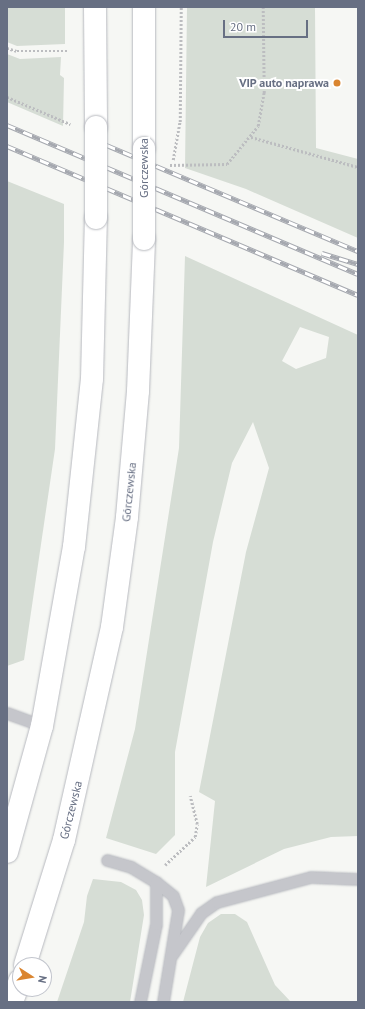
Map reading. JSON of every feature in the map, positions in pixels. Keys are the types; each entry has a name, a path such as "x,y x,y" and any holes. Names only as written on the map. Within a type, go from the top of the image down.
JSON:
{"main road":[{"path":"7,852 42,726 82,484 92,379 96,218 95,7"},
{"name":"Górczewska","path":"27,957 64,840 112,627 138,391 144,239 144,7"}],"lane":[{"path":"7,713 42,726"},
{"path":"107,860 131,867 156,882 173,896 178,910 172,955 163,1002"},
{"path":"172,955 201,913 217,902 311,877 358,879"},
{"path":"140,1002 156,924 156,882"}],"path":[{"path":"173,160 180,122 182,7"},
{"path":"190,164 228,164 258,126 264,93 263,7"},
{"path":"7,48 17,51 69,51"},
{"path":"7,98 62,121"},
{"path":"250,137 358,167"},
{"path":"156,882 166,861 195,837 197,824 190,796"}],"shaded area":[{"path":"7,7 65,7 65,44 17,46 7,42"},
{"path":"187,7 315,7 316,148 358,159 358,238 246,189 185,168"},
{"path":"7,54 20,59 61,57 60,75 64,78 63,126 7,102"},
{"path":"7,181 64,204 64,242 55,449 24,660 7,666"},
{"path":"185,256 358,335 358,836 331,837 284,849 206,887 215,801 199,792 246,552 269,468 253,422 232,463 213,542 175,752 175,835 156,854 106,838 135,729 179,448","holes":["300,327 329,337 326,358 296,369 282,361"]},
{"path":"93,879 121,882 136,890 142,900 144,915 130,1002 57,1002 84,922 87,896"},
{"path":"221,914 235,914 247,922 275,985 291,1002 183,1002 200,937 208,923"}],"railway":[{"path":"7,125 358,274"},
{"path":"90,138 358,251"},
{"path":"7,146 358,295"},
{"path":"322,253 358,264"}],"place":[{"name":"VIP auto naprawa","path":"337,83"}]}
